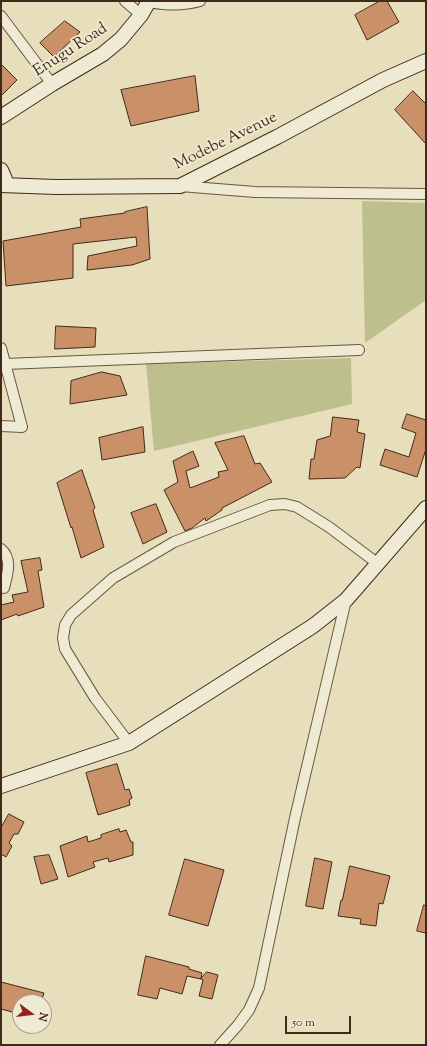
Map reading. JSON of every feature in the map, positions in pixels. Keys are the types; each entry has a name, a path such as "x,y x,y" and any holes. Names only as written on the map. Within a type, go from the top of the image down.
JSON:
{"street":[{"path":"125,1 141,15"},
{"path":"149,1 162,4 187,5 200,1"},
{"name":"Enugu Road","path":"2,114 103,54 121,39 141,15 149,1"},
{"path":"1,16 52,84"},
{"name":"Modebe Avenue","path":"4,185 56,187 180,186 277,137 383,80 426,61"},
{"path":"1,170 4,185"},
{"path":"180,186 255,192 426,194"},
{"path":"1,348 22,427 1,426"},
{"path":"5,364 359,350"},
{"path":"129,743 95,698 65,649 63,638 65,625 71,615 113,578 174,542 270,505 285,504 297,508 329,527 377,564"},
{"path":"1,786 129,743 313,626 346,600 426,508"},
{"path":"1,549 6,554 8,561 4,588"},
{"path":"220,1045 249,1010 259,988 295,818 346,600"}],"green space":[{"path":"362,201 426,203 426,300 365,343"},
{"path":"351,358 352,404 154,451 146,364"}],"building":[{"path":"380,1 387,1 399,22 367,40 355,15"},
{"path":"65,21 80,32 54,57 40,43"},
{"path":"1,64 17,80 1,96"},
{"path":"195,76 199,111 131,126 121,90"},
{"path":"413,91 426,104 426,144 395,110"},
{"path":"147,207 150,259 132,265 87,270 88,256 137,246 136,237 73,244 73,278 6,286 3,241 81,227 80,219 125,213"},
{"path":"56,326 96,328 95,347 55,349"},
{"path":"102,372 120,376 127,395 70,404 71,381"},
{"path":"407,414 426,420 426,449 417,477 380,465 385,449 409,457 416,433 402,428"},
{"path":"333,417 359,420 357,432 365,434 360,468 357,467 345,478 309,479 311,459 314,459 317,440 330,436"},
{"path":"143,427 145,452 102,460 99,438"},
{"path":"244,436 255,464 260,463 272,482 222,508 222,510 206,521 205,518 192,528 185,531 164,490 178,482 173,461 193,451 199,466 186,471 190,488 219,477 218,472 228,470 215,443"},
{"path":"82,470 95,508 93,510 104,547 81,558 57,483"},
{"path":"156,504 167,532 143,544 131,513"},
{"path":"40,558 42,570 38,571 44,607 1,620 1,605 14,602 12,595 28,592 21,561"},
{"path":"117,764 125,790 129,789 132,798 129,800 130,805 98,815 86,773"},
{"path":"9,814 24,822 18,834 14,834 9,843 12,846 6,857 1,854 1,828"},
{"path":"119,829 120,832 126,830 131,842 133,842 133,855 109,862 108,858 93,862 95,867 68,877 60,846 87,836 88,842 101,838 101,835"},
{"path":"49,855 58,879 41,884 34,857"},
{"path":"315,858 332,862 323,909 306,906"},
{"path":"185,859 224,870 208,926 169,915"},
{"path":"350,866 390,876 383,904 379,903 376,926 360,924 361,919 338,916"},
{"path":"424,905 426,906 426,933 417,931"},
{"path":"146,956 189,967 189,969 202,973 201,979 187,976 182,994 160,988 157,999 138,995"},
{"path":"207,972 218,975 212,999 199,996 203,980 201,979"},
{"path":"1,982 44,993 12,994 12,1012 1,1009"}]}
